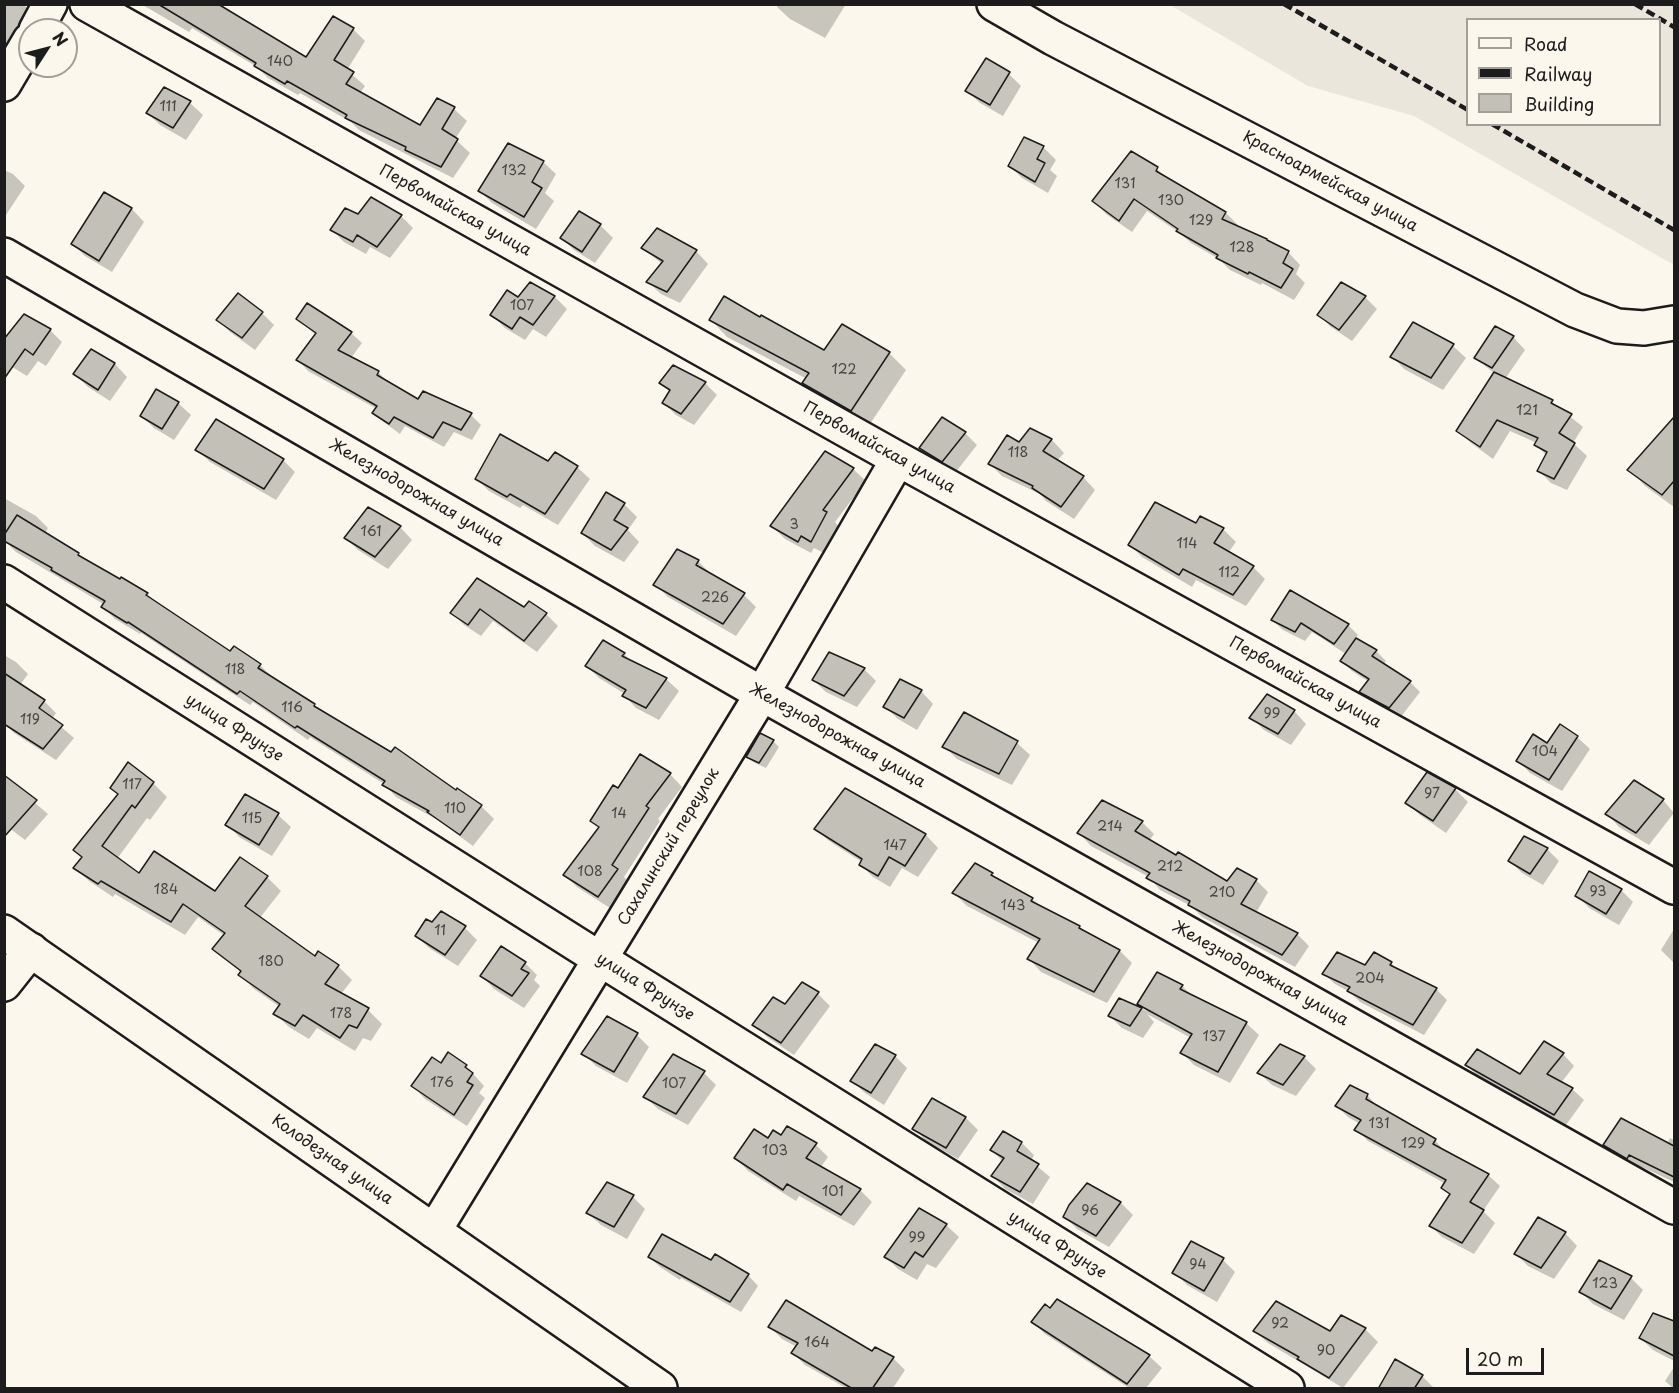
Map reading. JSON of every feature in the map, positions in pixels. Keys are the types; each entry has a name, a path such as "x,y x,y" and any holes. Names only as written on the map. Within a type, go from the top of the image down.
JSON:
{"street":[{"path":"42,18 50,4"},
{"name":"Первомайская улица","path":"87,4 897,459 1674,887"},
{"name":"Красноармейская улица","path":"994,4 1053,38 1575,310 1617,326 1644,328 1674,323"},
{"path":"4,84 18,60"},
{"name":"Железнодорожная улица","path":"4,255 762,694 1674,1207"},
{"name":"Сахалинский переулок","path":"434,1231 762,694 897,459"},
{"name":"улица Фрунзе","path":"4,582 1287,1389"},
{"name":"Колодезная улица","path":"4,932 660,1389"},
{"path":"4,984 31,950"}],"shaded area":[{"path":"1170,5 1674,5 1674,265 1414,116 1308,86"}],"building":[{"path":"158,4 218,4 306,57 333,16 354,28 334,60 354,72 346,84 420,125 437,98 455,107 442,129 458,139 441,167 405,150 406,147 345,118 347,115 287,81 285,84 254,66 256,63"},
{"path":"986,58 1010,72 990,105 965,91"},
{"path":"164,87 191,101 173,128 146,113"},
{"path":"1024,137 1044,146 1037,159 1045,163 1035,182 1008,166"},
{"path":"508,143 544,161 532,182 542,188 524,217 478,191"},
{"path":"1131,151 1158,167 1156,171 1226,212 1222,219 1289,251 1283,263 1293,269 1281,288 1216,258 1218,255 1176,231 1178,229 1134,199 1119,221 1092,201"},
{"path":"104,192 132,208 99,261 71,244"},
{"path":"371,197 402,215 377,247 357,235 353,242 330,230 345,208 358,214"},
{"path":"579,211 601,224 582,252 560,238"},
{"path":"657,228 697,250 667,292 646,282 663,261 641,248"},
{"path":"530,282 555,296 533,325 520,317 512,329 490,315 507,290 518,297"},
{"path":"1341,282 1366,296 1339,330 1317,315"},
{"path":"238,293 263,312 242,338 216,320"},
{"path":"724,296 824,350 842,324 890,352 851,411 802,383 809,373 709,320"},
{"path":"307,303 352,332 338,350 379,371 377,375 418,399 423,391 472,413 461,430 443,422 433,438 394,417 389,424 372,413 377,406 296,360 316,333 296,319"},
{"path":"24,314 51,329 33,355 25,349 4,379 4,339"},
{"path":"1413,322 1454,344 1431,378 1390,357"},
{"path":"1495,326 1514,336 1492,368 1474,358"},
{"path":"91,349 115,363 98,390 73,374"},
{"path":"673,365 706,382 681,414 662,403 670,390 659,383"},
{"path":"1494,372 1553,400 1551,403 1572,414 1559,433 1575,443 1554,479 1537,471 1547,452 1534,445 1538,438 1497,420 1480,447 1456,431"},
{"path":"156,389 179,402 162,429 140,416"},
{"path":"942,417 966,432 942,462 919,448"},
{"path":"1674,417 1674,481 1662,495 1627,470"},
{"path":"216,419 284,459 264,489 195,450"},
{"path":"1030,428 1052,439 1043,451 1084,476 1061,507 1032,488 1033,486 988,464 1007,435 1019,442"},
{"path":"500,434 548,461 555,452 578,466 545,514 510,494 507,497 475,479"},
{"path":"825,451 854,468 823,510 827,512 811,542 801,536 798,542 770,526"},
{"path":"606,492 625,503 614,520 628,528 611,550 581,533"},
{"path":"1155,502 1196,523 1200,516 1224,528 1214,543 1254,566 1233,595 1183,569 1179,575 1128,545"},
{"path":"368,507 401,526 375,557 344,538"},
{"path":"17,515 79,553 78,555 148,593 146,595 230,651 234,646 261,664 258,668 315,704 314,706 391,752 395,747 456,790 457,788 482,805 460,835 427,812 429,811 382,785 385,781 297,726 295,728 240,691 237,694 128,622 101,607 105,601 4,541 4,535"},
{"path":"677,549 699,560 696,565 745,593 723,624 653,585"},
{"path":"477,578 524,607 529,601 547,613 524,641 480,609 468,625 450,613"},
{"path":"1290,590 1349,624 1334,644 1301,623 1295,632 1271,620"},
{"path":"1356,638 1377,650 1372,656 1411,681 1389,708 1359,692 1369,679 1340,661"},
{"path":"603,640 625,653 622,656 667,678 646,708 622,696 626,690 585,666"},
{"path":"829,652 865,668 844,696 812,680"},
{"path":"4,673 45,700 39,708 63,725 43,749 4,724"},
{"path":"900,679 922,690 904,718 883,707"},
{"path":"1267,694 1295,710 1278,734 1249,718"},
{"path":"964,712 1018,741 999,774 942,747"},
{"path":"1560,724 1578,736 1549,780 1516,761 1533,734 1547,743"},
{"path":"760,733 774,740 759,763 746,757"},
{"path":"640,754 671,773 646,806 649,808 612,865 618,869 598,897 563,875 599,827 590,821 613,785 618,788"},
{"path":"128,762 154,782 135,808 132,805 102,846 139,873 154,851 215,891 240,857 268,876 245,906 315,956 318,951 339,965 325,984 369,1008 357,1028 349,1025 340,1038 303,1015 295,1026 273,1014 280,1004 238,975 241,971 212,949 225,933 183,904 171,922 101,881 98,884 73,868 82,857 73,850 118,794 110,788"},
{"path":"1427,772 1456,788 1433,821 1405,803"},
{"path":"4,775 37,800 4,837"},
{"path":"1634,780 1664,799 1636,833 1605,814"},
{"path":"845,788 926,834 905,866 889,857 878,876 859,865 862,859 814,829"},
{"path":"245,794 279,813 259,845 225,825"},
{"path":"1102,800 1143,821 1135,831 1176,855 1178,852 1227,881 1237,868 1257,879 1241,904 1298,933 1282,955 1188,905 1190,901 1146,878 1150,873 1077,833"},
{"path":"1524,836 1548,848 1530,874 1508,861"},
{"path":"975,863 993,873 991,875 1033,898 1031,901 1120,950 1094,992 1027,959 1040,939 952,893"},
{"path":"1589,871 1622,889 1606,914 1575,896"},
{"path":"441,911 466,926 445,955 415,936 426,919 432,922"},
{"path":"501,946 526,962 521,969 529,973 512,996 480,976"},
{"path":"1337,952 1365,965 1374,952 1392,962 1390,965 1437,988 1413,1025 1347,991 1350,987 1322,974"},
{"path":"1157,972 1183,985 1180,989 1247,1022 1218,1072 1180,1053 1192,1034 1137,1004"},
{"path":"802,982 819,992 781,1043 752,1025 773,997 785,1004"},
{"path":"1119,998 1142,1008 1130,1026 1108,1016"},
{"path":"607,1016 638,1033 614,1072 581,1054"},
{"path":"1544,1041 1564,1053 1547,1074 1573,1088 1554,1115 1465,1065 1477,1049 1520,1074"},
{"path":"875,1044 896,1055 871,1093 850,1081"},
{"path":"1280,1044 1305,1056 1283,1085 1257,1073"},
{"path":"448,1052 467,1065 465,1067 473,1073 467,1082 473,1085 454,1115 411,1086 432,1057 441,1063"},
{"path":"673,1054 705,1071 676,1114 643,1097"},
{"path":"1350,1085 1368,1094 1366,1099 1436,1139 1433,1144 1489,1174 1470,1202 1484,1210 1462,1243 1429,1226 1450,1194 1441,1188 1446,1180 1354,1130 1361,1120 1335,1106"},
{"path":"932,1098 966,1117 946,1148 912,1129"},
{"path":"1621,1118 1674,1146 1674,1177 1629,1155 1627,1159 1603,1145"},
{"path":"787,1126 817,1143 806,1158 861,1189 841,1215 787,1184 783,1190 734,1158 754,1129 768,1138 773,1130 781,1135"},
{"path":"1003,1131 1022,1142 1017,1151 1039,1164 1020,1192 991,1176 1004,1158 990,1150"},
{"path":"607,1182 634,1195 614,1227 586,1213"},
{"path":"1087,1183 1121,1202 1096,1236 1063,1217 1069,1205"},
{"path":"919,1208 947,1224 923,1257 915,1252 904,1268 884,1257"},
{"path":"1538,1217 1566,1232 1541,1268 1514,1254"},
{"path":"662,1234 711,1260 715,1254 749,1274 730,1302 648,1257"},
{"path":"1191,1241 1224,1258 1204,1291 1172,1273"},
{"path":"1599,1260 1632,1276 1611,1309 1579,1292"},
{"path":"1057,1299 1150,1355 1127,1384 1031,1322 1045,1304 1050,1308"},
{"path":"786,1300 872,1351 875,1347 894,1357 872,1389 853,1389 791,1353 798,1343 768,1327"},
{"path":"1276,1301 1330,1331 1341,1315 1366,1328 1329,1378 1297,1359 1299,1357 1253,1331"},
{"path":"1653,1313 1674,1321 1674,1356 1639,1338"},
{"path":"1395,1359 1423,1375 1414,1389 1378,1389"}],"railway":[{"path":"1284,4 1466,109"},
{"path":"1635,4 1659,18"},
{"path":"1661,19 1674,27"},
{"path":"1495,126 1674,230"}]}
